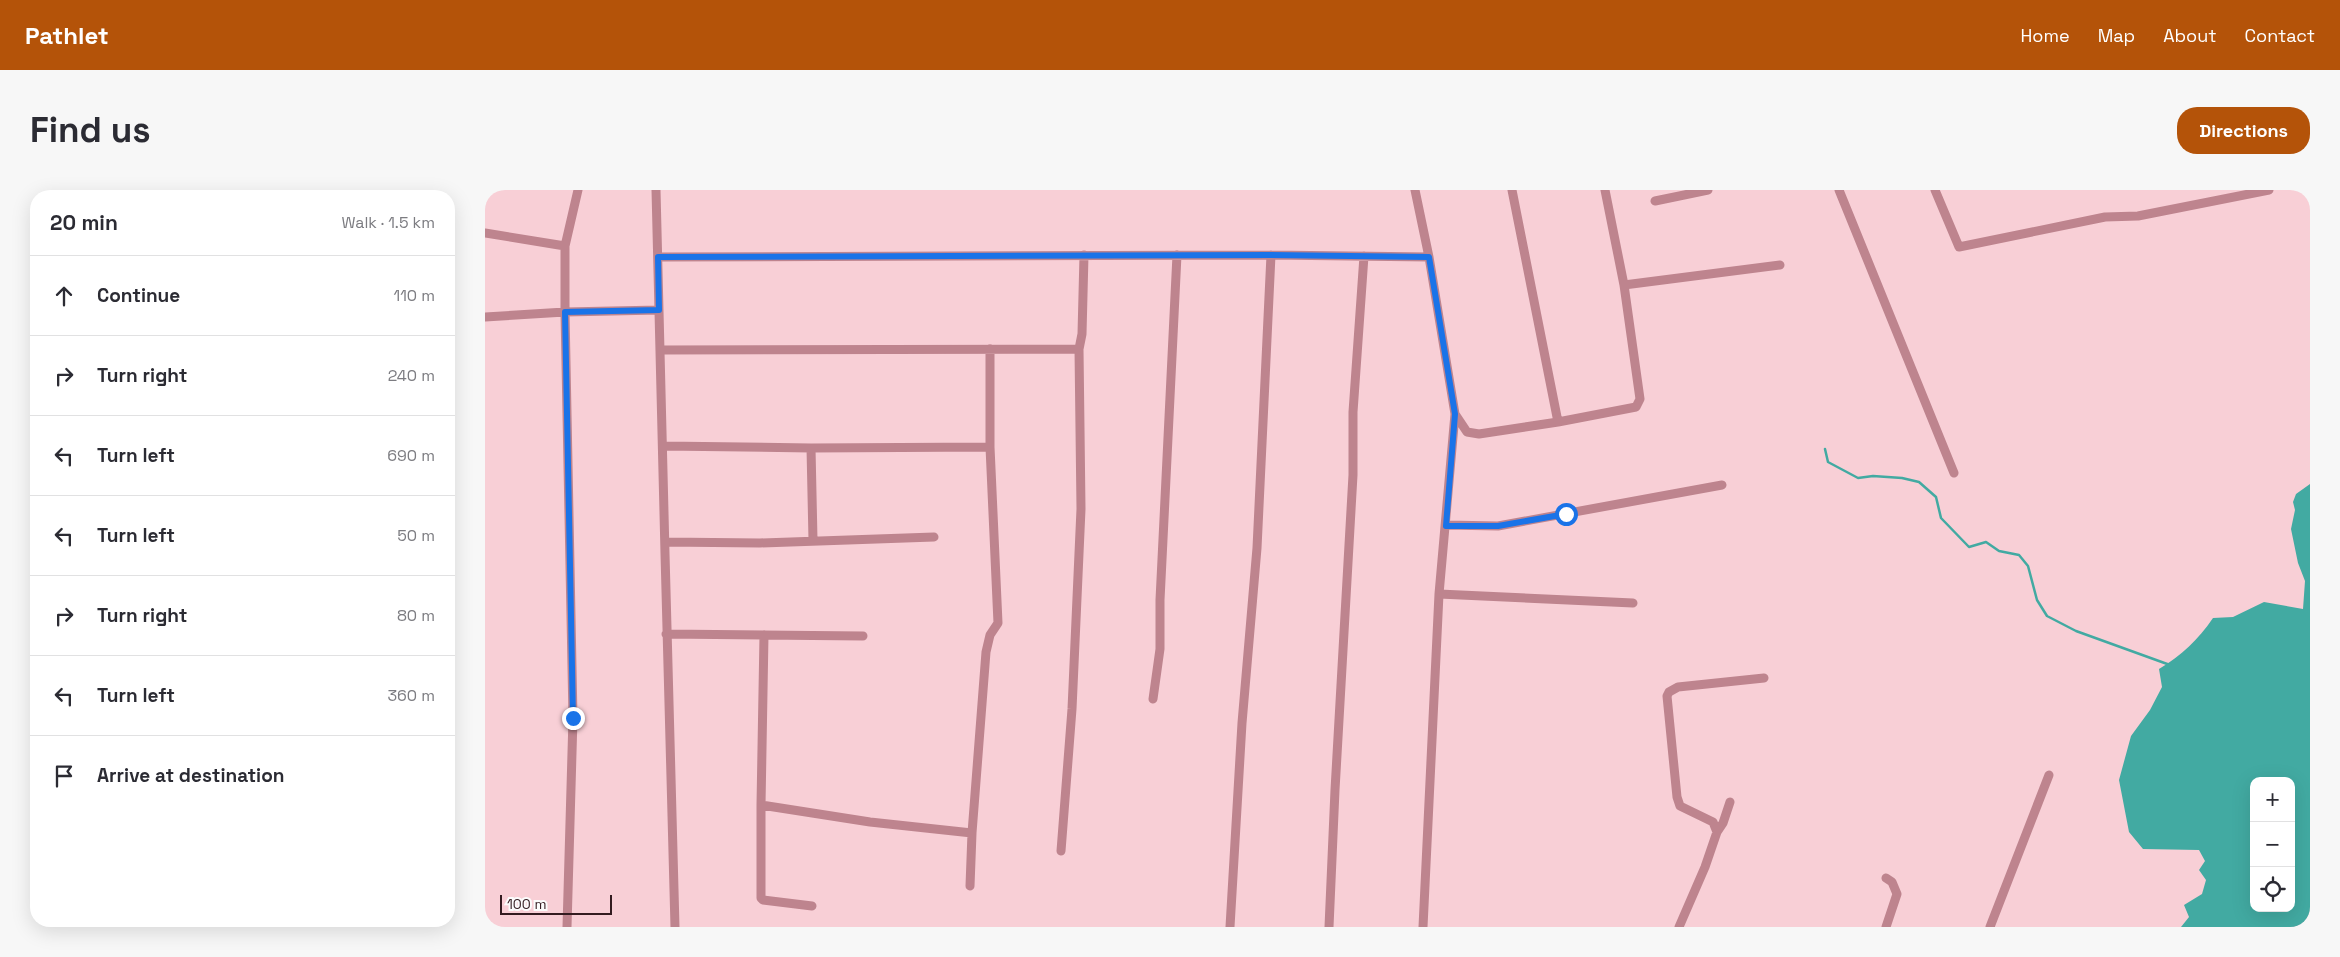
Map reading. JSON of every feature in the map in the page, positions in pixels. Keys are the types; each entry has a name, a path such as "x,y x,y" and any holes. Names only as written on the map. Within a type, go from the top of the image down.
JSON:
{"street":[{"path":"567,927 573,718 565,246 578,190"},
{"path":"656,190 675,927"},
{"path":"1415,190 1429,257 1455,414 1439,594 1423,927"},
{"path":"1512,190 1558,422"},
{"path":"1455,414 1467,432 1479,434 1558,422 1636,407 1640,399 1624,285 1605,190"},
{"path":"1655,201 1708,190"},
{"path":"1839,190 1954,473"},
{"path":"1935,190 1959,247 2105,217 2138,216 2269,190"},
{"path":"485,233 565,246"},
{"path":"658,257 1177,255 1429,257"},
{"path":"1153,699 1160,648 1160,591 1177,255"},
{"path":"1230,927 1242,723 1257,548 1271,255"},
{"path":"1061,851 1072,709 1081,508 1079,349 1082,334 1083,256"},
{"path":"1329,927 1340,683 1353,475 1351,451 1364,256"},
{"path":"1624,285 1779,265"},
{"path":"485,317 565,312 659,310"},
{"path":"970,886 972,833 986,652 991,635 998,623 990,447 990,349"},
{"path":"660,350 1079,349"},
{"path":"663,446 811,448 990,447"},
{"path":"811,448 813,540"},
{"path":"1446,526 1498,526 1722,485"},
{"path":"666,542 760,543 934,537"},
{"path":"1439,594 1633,603"},
{"path":"666,634 863,636"},
{"path":"764,635 761,898 763,900 812,906"},
{"path":"1717,832 1713,822 1680,806 1677,797 1667,696 1669,692 1678,687 1764,678"},
{"path":"1990,927 2049,775"},
{"path":"1679,927 1730,802"},
{"path":"761,805 870,822 972,833"},
{"path":"1886,878 1892,882 1897,894 1886,927"}],"water":[{"path":"2310,484 2310,927 2181,927 2189,917 2184,905 2202,894 2206,880 2199,870 2205,861 2199,850 2143,849 2129,832 2119,780 2131,736 2150,710 2162,687 2159,669 2189,646 2213,618 2233,617 2264,602 2303,609 2305,581 2298,563 2291,529 2295,510 2293,502 2296,494"}],"waterway":[{"path":"1825,449 1828,462 1858,478 1873,476 1902,478 1919,482 1936,497 1941,518 1969,547 1986,542 1999,551 2019,555 2028,566 2037,600 2047,616 2076,631 2170,665"}],"route":[{"path":"573,718 565,312 659,310 658,257 1271,255 1429,257 1455,414 1446,526 1498,526 1566,514"}]}
